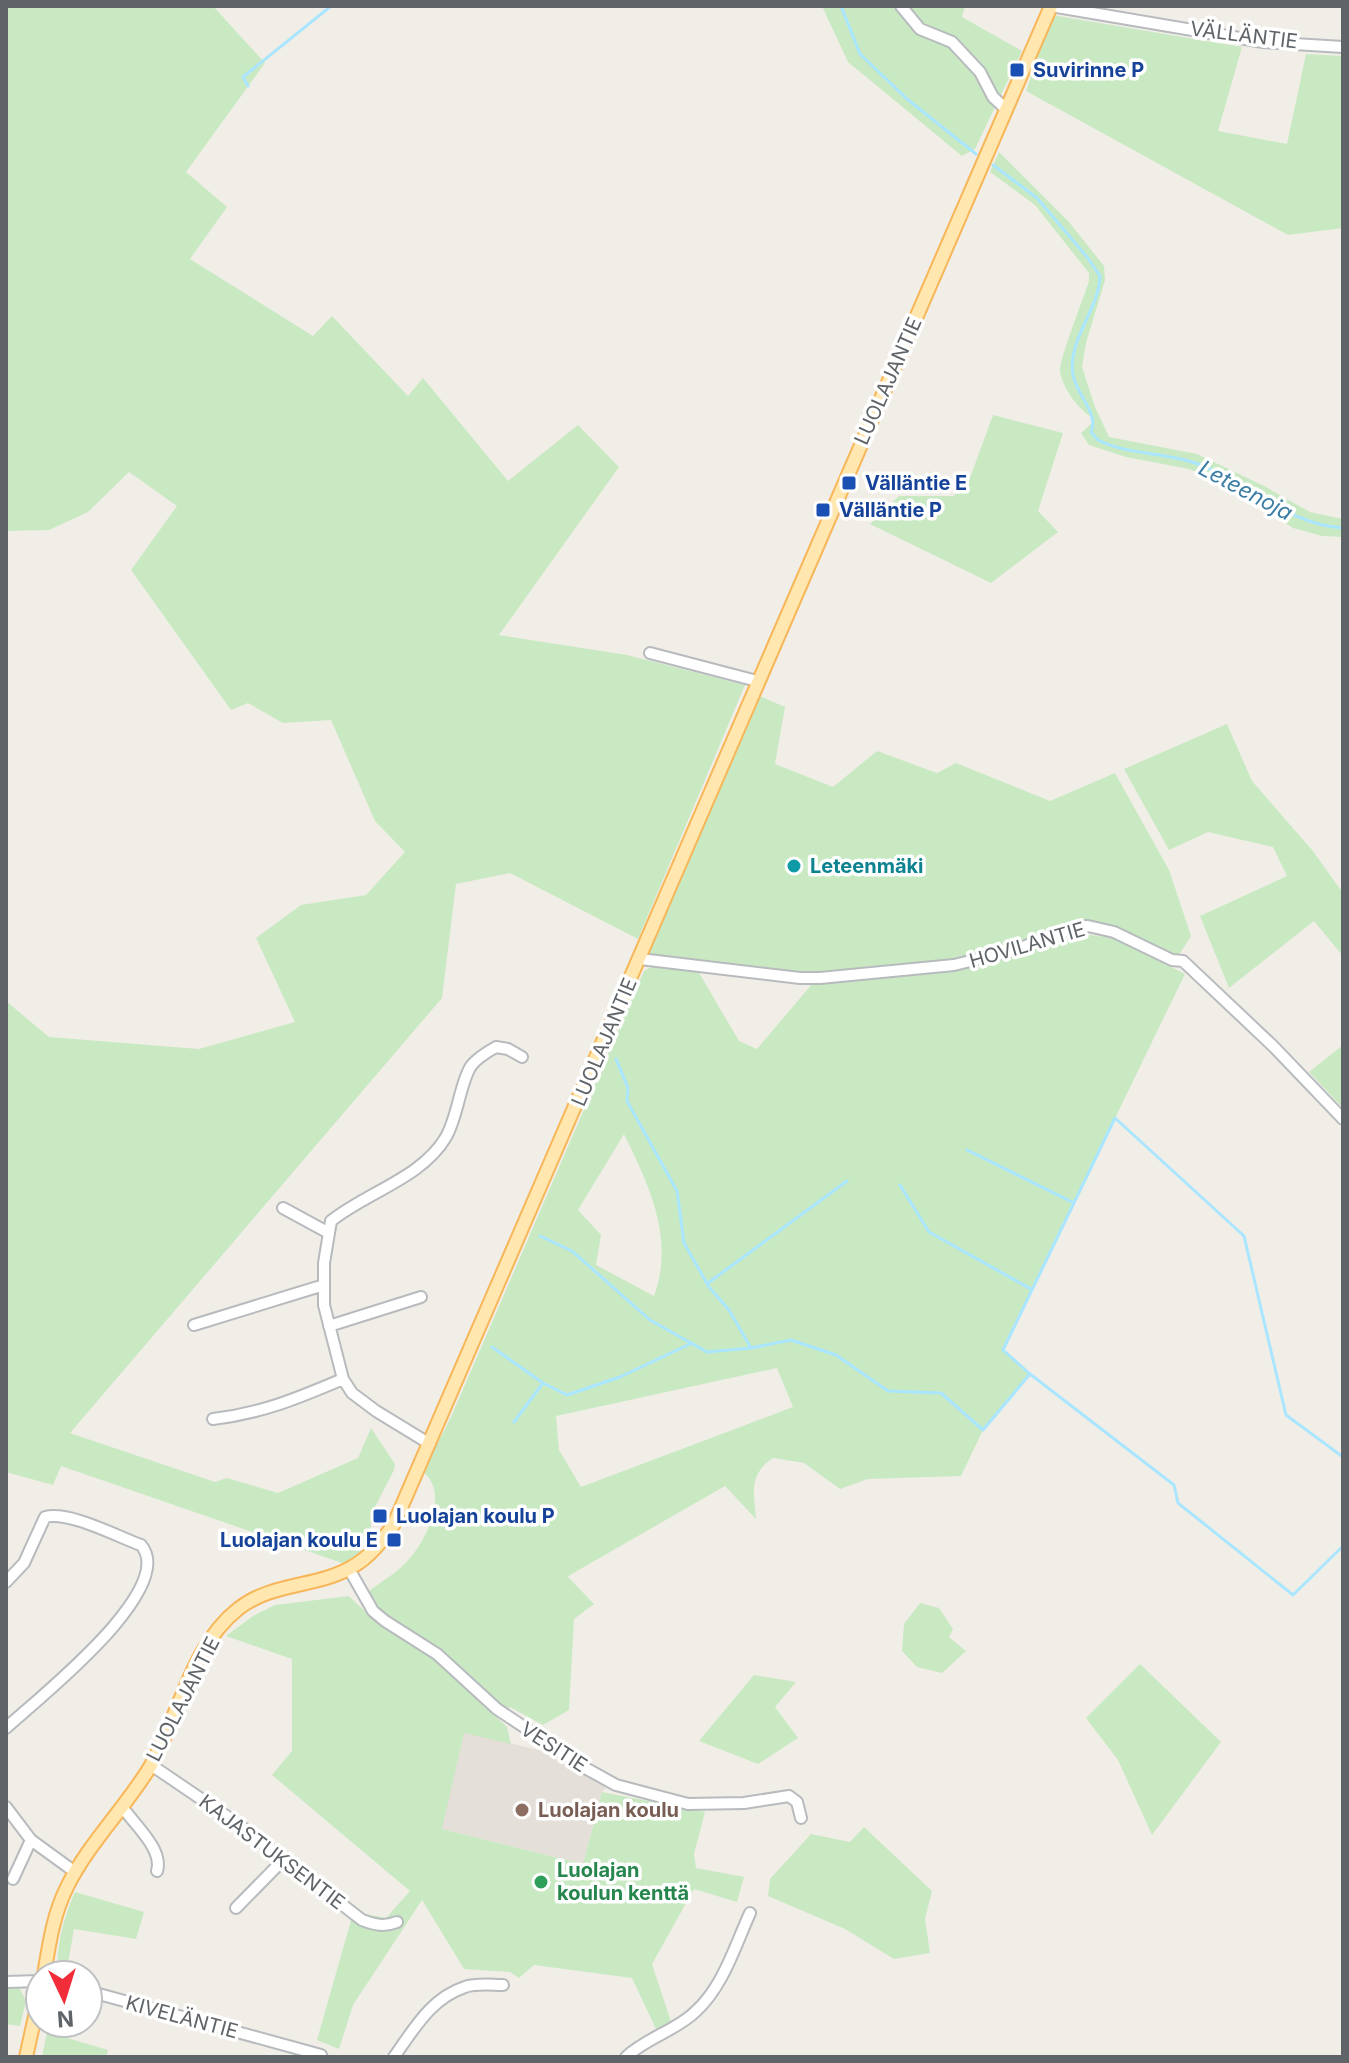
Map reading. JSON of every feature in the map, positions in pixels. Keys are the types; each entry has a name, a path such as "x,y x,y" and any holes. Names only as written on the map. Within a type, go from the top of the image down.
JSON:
{"main road":[{"name":"LUOLAJANTIE","path":"47,1959 59,1905 75,1872 150,1767 210,1638 238,1609 272,1590 349,1569 375,1549 394,1524 1051,6"}],"street":[{"path":"901,6 920,29 952,42 960,49 980,72 993,97 1006,109"},
{"name":"VÄLLÄNTIE","path":"1051,6 1263,42 1343,47"},
{"path":"650,653 757,681"},
{"name":"HOVILANTIE","path":"640,959 820,978 954,965 1015,950 1076,927 1099,927 1172,960 1183,961 1273,1046 1343,1119"},
{"path":"430,1444 376,1411 352,1393 343,1379 324,1305 331,1221 431,1157 446,1138 455,1118 470,1067 485,1054 496,1047 508,1049 522,1057"},
{"path":"283,1208 329,1233"},
{"path":"194,1325 324,1285"},
{"path":"329,1326 421,1297"},
{"path":"213,1419 279,1406 343,1379"},
{"path":"6,1582 24,1563 45,1517 53,1515 141,1545 147,1552 149,1563 140,1590 116,1625 6,1728"},
{"name":"VESITIE","path":"349,1569 373,1611 437,1654 497,1709 616,1785 688,1804 744,1803 789,1796 797,1802 801,1818"},
{"name":"KAJASTUKSENTIE","path":"150,1767 227,1816 362,1920 387,1926 397,1922"},
{"path":"6,1807 31,1840 75,1872"},
{"path":"121,1809 157,1854 160,1863 157,1871"},
{"path":"13,1879 31,1840"},
{"path":"236,1908 285,1858"},
{"path":"626,2057 695,2012 722,1977 750,1913"},
{"path":"394,2057 429,2008 467,1985 503,1985"},
{"name":"KIVELÄNTIE","path":"104,1995 321,2055"}],"shaded area":[{"name":"Luolajan koulu","path":"464,1732 559,1755 606,1788 602,1792 583,1864 441,1829"}],"green space":[{"path":"6,6 213,6 265,63 186,172 227,207 190,259 313,336 332,316 408,396 423,378 508,481 578,425 619,467 499,635 627,655 745,685 638,939 510,873 456,884 442,998 70,1433 215,1482 227,1478 278,1493 358,1458 371,1428 395,1464 394,1470 374,1509 367,1546 345,1564 61,1466 53,1485 6,1472 6,1001 49,1037 199,1049 295,1022 256,938 301,905 366,895 405,852 375,821 331,720 283,723 248,703 231,710 131,570 177,506 129,472 88,512 49,530 6,531"},
{"path":"822,6 965,6 962,17 1022,51 975,149 962,156 848,62"},
{"path":"1052,15 1242,47 1218,131 1287,144 1306,54 1343,56 1343,228 1288,235 1026,91"},
{"path":"999,152 1069,222 1104,266 1105,280 1082,367 1109,437 1197,454 1310,512 1343,519 1343,537 1322,536 1293,528 1226,485 1189,469 1126,457 1089,445 1081,433 1093,422 1071,397 1060,371 1089,273 1035,205 990,172"},
{"path":"993,415 1063,433 1038,511 1058,532 991,583 870,524 899,496 953,496 967,486"},
{"path":"755,694 785,707 775,764 833,787 877,751 937,773 956,763 1050,801 1115,773 1169,870 1191,936 1177,958 1105,923 1088,922 1013,948 953,962 797,975 648,955"},
{"path":"1227,724 1252,781 1312,850 1343,893 1343,956 1314,921 1229,988 1200,916 1287,876 1273,847 1208,832 1169,850 1124,769"},
{"path":"1075,933 1114,938 1185,974 1003,1349 1030,1374 983,1430 961,1476 868,1479 840,1489 804,1463 773,1458 760,1471 754,1485 756,1519 725,1486 570,1575 568,1577 594,1604 574,1619 569,1710 543,1725 510,1707 504,1712 439,1648 389,1619 370,1602 369,1591 406,1563 429,1527 435,1502 434,1491 431,1481 423,1472 451,1417 644,971 653,966 698,971 739,1041 757,1049 812,984 954,971 1018,956","holes":["624,1134 650,1193 660,1233 662,1254 654,1296 596,1265 601,1235 578,1210","777,1368 793,1407 581,1487 559,1450 556,1416"]},
{"path":"1343,1045 1343,1108 1309,1072"},
{"path":"349,1596 377,1623 432,1657 507,1727 511,1744 464,1733 442,1829 583,1864 602,1792 705,1812 694,1854 696,1868 744,1877 737,1902 694,1889 652,1964 671,2022 656,2029 632,1978 534,1965 519,1978 510,1972 464,1969 422,1900 353,2005 339,2049 317,2040 352,1917 356,1912 386,1918 410,1891 272,1775 292,1751 292,1659 226,1636 253,1616 275,1605"},
{"path":"920,1603 939,1608 953,1629 949,1637 966,1651 942,1673 917,1667 902,1651 904,1624"},
{"path":"1140,1664 1221,1742 1152,1835 1118,1760 1086,1718"},
{"path":"754,1675 796,1682 775,1707 798,1738 758,1764 699,1741"},
{"path":"864,1827 932,1891 925,1919 930,1953 894,1959 845,1929 768,1896 770,1879 811,1834 850,1842"},
{"path":"75,1892 144,1912 136,1939 74,1929 69,1959 58,1959 67,1911"},
{"path":"6,1986 19,1987 24,1997 20,2026 6,2024"},
{"path":"46,2039 71,2039 108,2050 106,2057 42,2057"}],"waterway":[{"path":"248,86 243,77 331,6"},
{"name":"Leteenoja","path":"841,6 860,54 907,99 976,154"},
{"name":"Leteenoja","path":"993,165 1037,198 1100,276 1095,301 1072,362 1075,383 1092,418 1091,432 1098,440 1121,448 1195,463 1303,519 1343,528"},
{"path":"616,1059 628,1088 627,1101 677,1191 684,1243 709,1287 729,1310 751,1348 791,1340 836,1355 888,1391 941,1393 983,1430 1030,1374"},
{"path":"1343,1457 1286,1415 1244,1236 1115,1118 1003,1350 1174,1485 1178,1503 1293,1595 1343,1546"},
{"path":"967,1150 1074,1203"},
{"path":"708,1283 847,1181"},
{"path":"900,1185 929,1232 1031,1289"},
{"path":"540,1236 572,1251 650,1320 707,1352 751,1348"},
{"path":"514,1422 543,1383 567,1395 620,1377 692,1343"},
{"path":"492,1347 543,1383"}],"place":[{"name":"Suvirinne P","path":"1017,70"},
{"name":"Välläntie E","path":"849,483"},
{"name":"Välläntie P","path":"823,510"},
{"name":"Leteenmäki","path":"794,866"},
{"name":"Luolajan koulu P","path":"380,1516"},
{"name":"Luolajan koulu E","path":"394,1540"},
{"name":"Luolajan koulu","path":"522,1810"},
{"name":"Luolajan koulun kenttä","path":"541,1882"}]}
